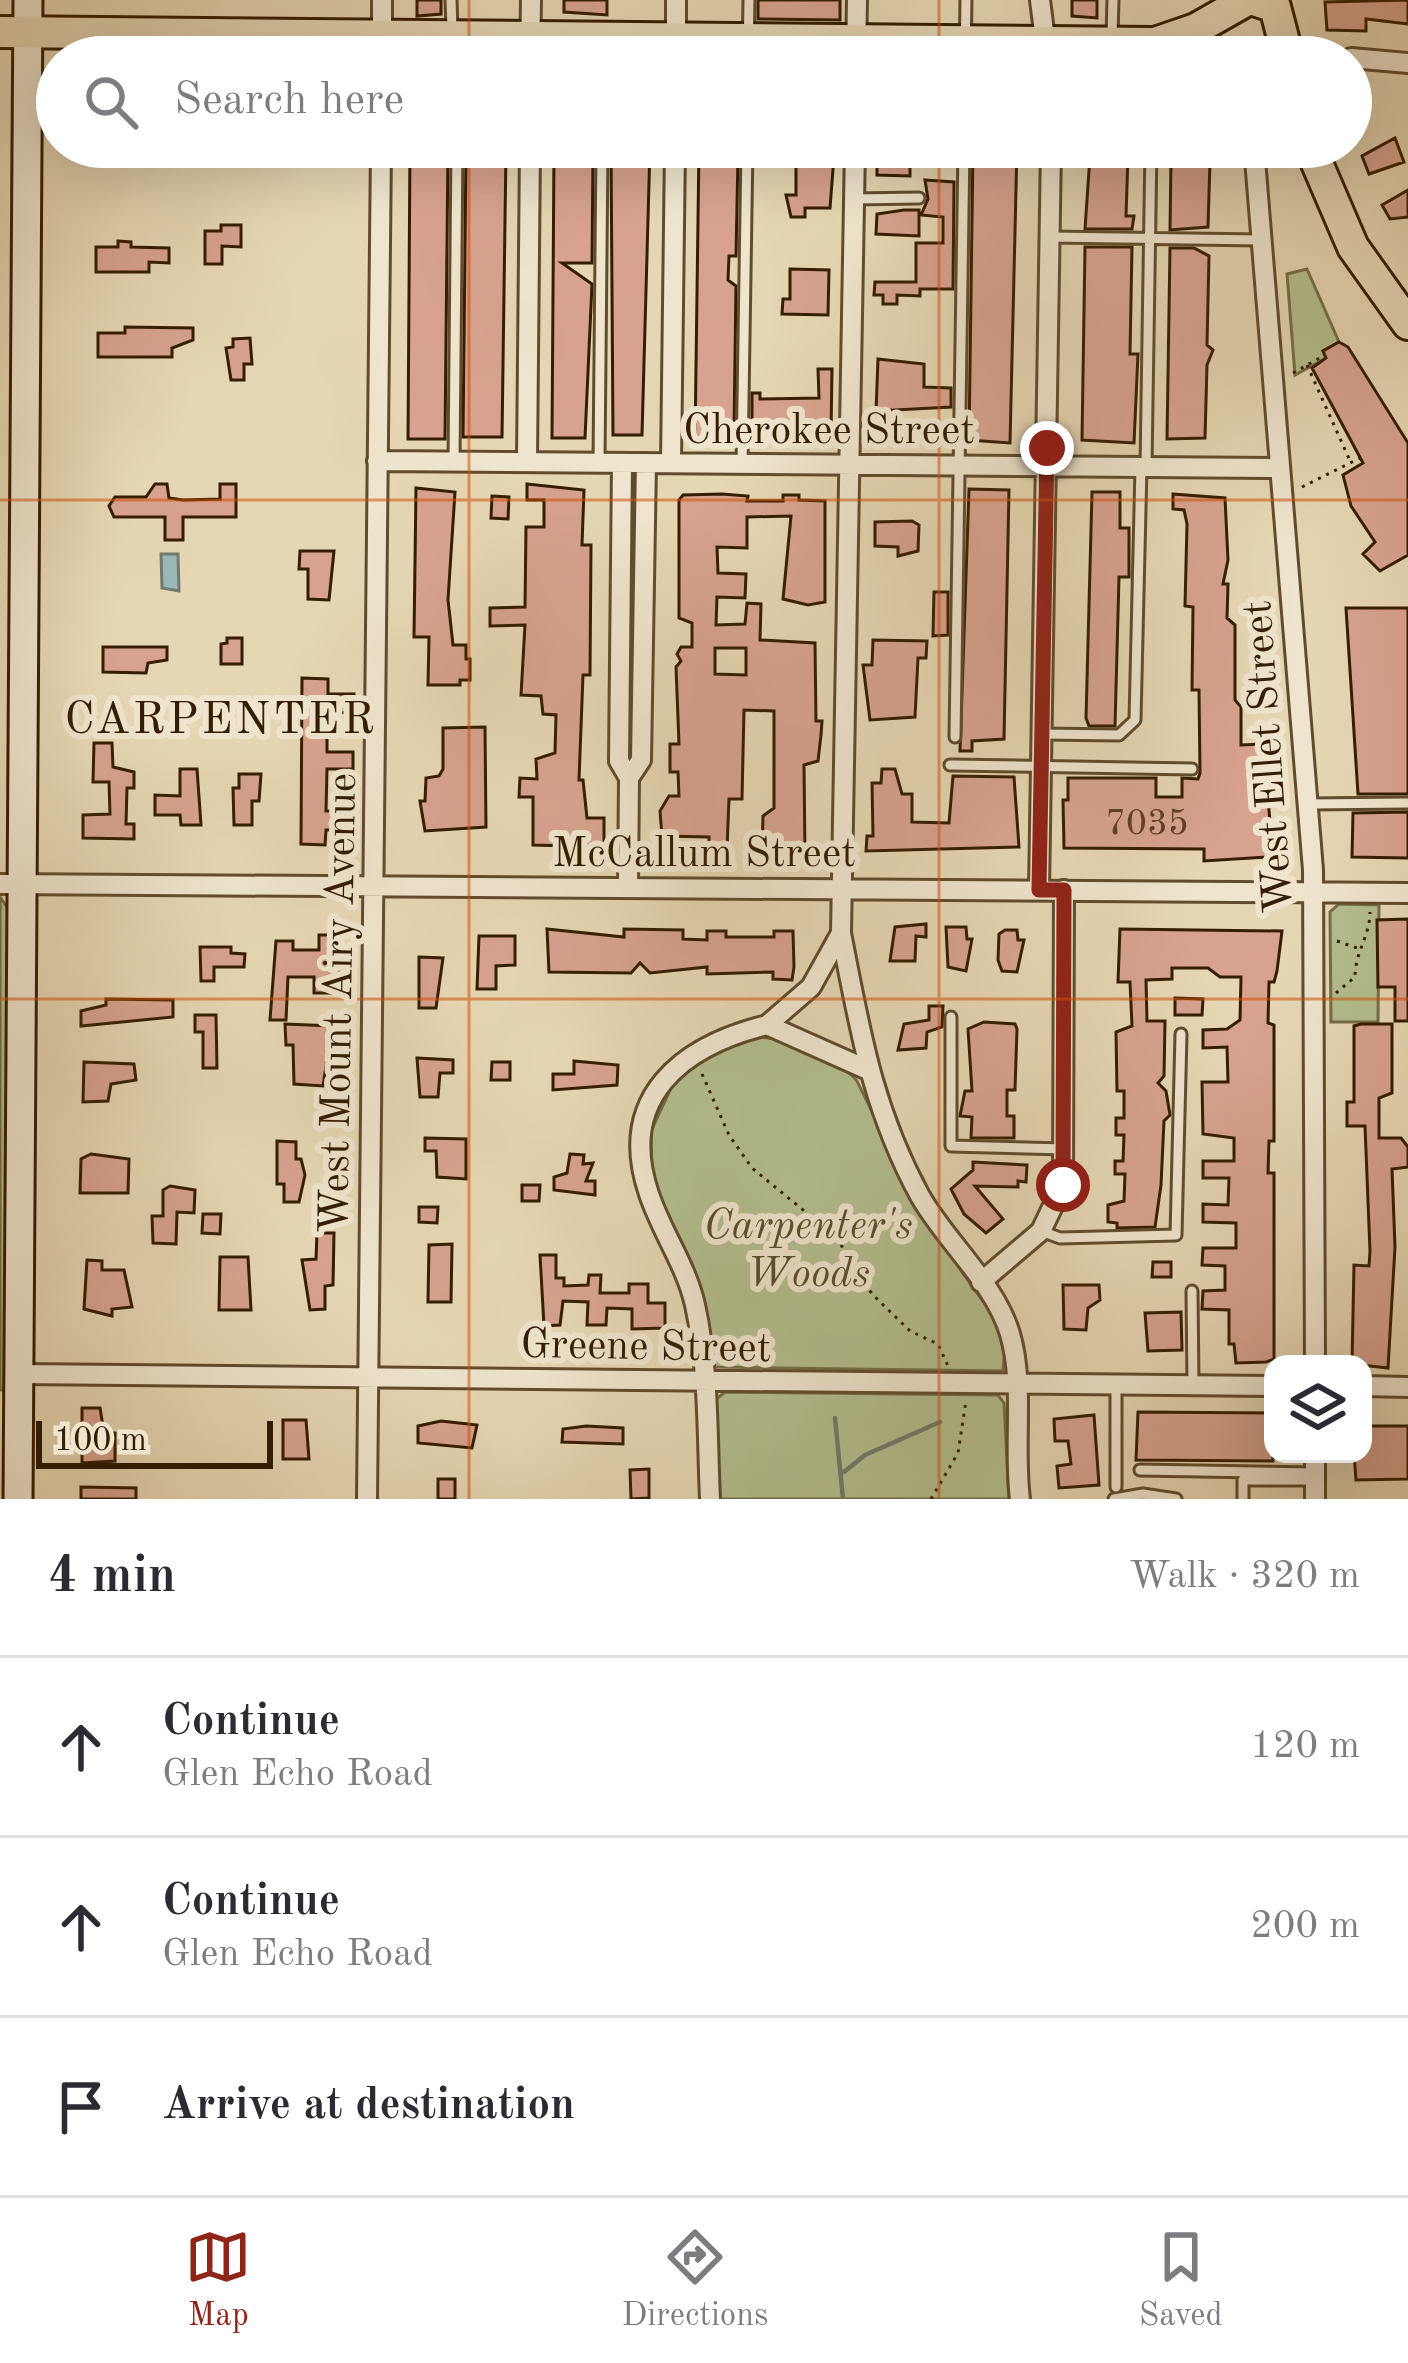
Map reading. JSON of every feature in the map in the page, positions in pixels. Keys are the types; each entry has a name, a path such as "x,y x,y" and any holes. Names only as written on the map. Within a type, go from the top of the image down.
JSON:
{"main road":[{"path":"1213,35 1262,2 1278,36"},
{"path":"14,32 106,36"},
{"path":"1318,168 1337,218 1408,324"}],"street":[{"path":"18,1499 19,1374 10,1123 14,32 28,0"},
{"path":"382,0 382,36"},
{"path":"530,36 531,0"},
{"path":"676,0 676,36"},
{"path":"856,36 857,0"},
{"path":"1040,0 1045,36"},
{"path":"1372,60 1408,63"},
{"name":"West Mount Airy Avenue","path":"367,1499 381,168"},
{"path":"527,461 530,168"},
{"path":"671,463 675,168"},
{"path":"855,168 841,933 866,1069 922,1198 1005,1320 1015,1384 1020,1499"},
{"path":"1039,890 1051,168"},
{"name":"West Ellet Street","path":"1256,168 1314,893 1315,1355"},
{"name":"Cherokee Street","path":"377,461 1280,468"},
{"path":"622,463 619,761 629,778 628,886"},
{"path":"629,778 641,760 646,463"},
{"name":"McCallum Street","path":"10,883 1408,893"},
{"path":"981,1282 1041,1231 1060,1196 1065,1149 1064,890"},
{"path":"710,1499 705,1381 692,1292 645,1182 643,1130 654,1095 679,1063 714,1041 767,1025 811,987 841,933"},
{"path":"767,1025 866,1069"},
{"name":"Greene Street","path":"19,1374 1264,1386"},
{"path":"1372,1386 1408,1387"}],"lane":[{"path":"451,0 456,36"},
{"path":"748,36 749,0"},
{"path":"965,36 966,0"},
{"path":"1112,36 1113,0"},
{"path":"454,461 458,168"},
{"path":"599,463 602,168"},
{"path":"742,464 747,168"},
{"path":"955,737 964,168"},
{"path":"1042,734 1119,735 1135,720 1151,168"},
{"path":"854,199 920,198"},
{"path":"1050,237 1262,240"},
{"path":"620,623 643,623"},
{"path":"950,765 1192,769"},
{"path":"1309,804 1408,803"},
{"path":"951,1017 951,1146 1065,1149"},
{"path":"1041,1231 1060,1238 1176,1235 1181,1034"},
{"path":"1192,1291 1193,1385"},
{"path":"1116,1384 1115,1493 1176,1499"},
{"path":"1140,1470 1315,1477"},
{"path":"1243,1499 1243,1480 1315,1477"}],"path":[{"path":"1293,374 1325,355"},
{"path":"1307,365 1351,463"},
{"path":"1302,488 1360,458"},
{"path":"1336,993 1355,977 1357,949 1369,930 1370,910"},
{"path":"1337,941 1357,949"},
{"path":"699,1066 729,1135 752,1168 836,1238 872,1294 910,1331 938,1344 949,1367"},
{"path":"931,1499 958,1453 966,1401"}],"green space":[{"path":"1307,269 1339,342 1323,351 1326,358 1295,375 1287,274"},
{"path":"0,897 9,910 10,1390 0,1390"},
{"path":"1339,904 1379,905 1378,1022 1331,1022 1330,912"},
{"name":"Carpenter's Woods","path":"754,1037 810,1050 857,1081 927,1223 995,1318 1005,1350 1003,1371 713,1367 698,1287 652,1181 651,1131 677,1075 696,1059"},
{"name":"Carpenter's Woods","path":"725,1392 998,1395 1004,1403 1009,1499 718,1499 714,1401"}],"water":[{"path":"161,554 178,554 179,591 162,588"}],"building":[{"path":"417,0 441,0 441,14 417,16"},
{"path":"564,0 607,0 607,15 564,12"},
{"path":"758,0 840,0 840,20 758,19"},
{"path":"1072,0 1097,0 1097,18 1072,16"},
{"path":"1408,0 1408,24 1366,19 1366,31 1327,30 1325,2"},
{"path":"1395,138 1404,162 1369,174 1372,151"},
{"path":"410,168 448,168 445,439 408,439"},
{"path":"466,168 506,168 502,437 463,437"},
{"path":"554,168 593,168 592,263 562,263 592,284 585,438 552,438"},
{"path":"611,168 649,168 642,435 613,435"},
{"path":"699,168 738,168 736,256 729,256 728,280 736,286 734,431 726,431 724,440 695,440"},
{"path":"796,168 833,168 830,208 805,208 805,217 791,217 786,195 796,195"},
{"path":"877,168 910,168 910,176 877,175"},
{"path":"973,168 1017,168 1010,443 969,440"},
{"path":"1089,168 1128,168 1126,216 1134,216 1132,229 1085,229"},
{"path":"1171,168 1210,168 1208,227 1170,230"},
{"path":"925,180 954,182 953,289 920,289 920,296 897,295 897,304 883,304 883,295 874,295 875,282 916,282 916,243 943,243 943,217 921,215 928,199"},
{"path":"1408,190 1408,217 1390,219 1382,205"},
{"path":"919,210 919,236 876,234 877,214"},
{"path":"221,225 241,225 241,247 222,246 222,264 205,264 205,231 221,231"},
{"path":"118,241 131,242 131,247 169,248 169,263 149,262 149,272 96,272 96,247 118,247"},
{"path":"1085,247 1132,247 1130,354 1138,354 1134,443 1082,440"},
{"path":"1170,248 1194,248 1209,256 1207,345 1213,350 1207,365 1205,438 1167,439"},
{"path":"790,269 829,270 828,315 782,314 783,299 790,299"},
{"path":"125,327 193,328 193,340 172,348 172,357 98,357 98,333 125,333"},
{"path":"250,338 252,364 244,364 244,380 231,380 226,348 233,347 233,339"},
{"path":"1339,342 1348,347 1408,443 1408,555 1380,571 1363,554 1375,542 1351,506 1343,475 1363,463 1312,368 1326,358 1323,351"},
{"path":"878,359 924,364 924,387 951,388 951,407 876,411"},
{"path":"818,369 832,369 831,434 752,432 752,393 760,393 760,399 819,398"},
{"path":"155,484 167,484 169,498 183,500 220,499 220,484 236,484 236,517 183,517 183,540 165,540 165,517 114,517 109,506 115,497 146,497"},
{"path":"527,484 584,490 582,545 591,545 590,675 583,675 579,780 583,780 587,818 604,818 604,847 533,845 533,797 519,797 520,778 537,779 536,759 555,753 556,715 543,714 541,696 521,695 525,625 490,626 490,608 525,607 526,527 544,527 544,500 527,500"},
{"path":"416,488 455,492 448,600 453,645 466,645 466,659 470,659 470,680 460,680 460,685 428,685 429,637 414,637"},
{"path":"969,489 1009,490 1004,739 972,741 972,751 960,751"},
{"path":"1092,492 1120,492 1120,528 1129,528 1129,577 1119,577 1115,726 1089,726 1086,718"},
{"path":"1173,494 1225,498 1228,560 1223,584 1228,584 1227,618 1235,625 1235,700 1241,707 1241,745 1263,744 1273,855 1267,857 1204,861 1204,849 1064,848 1063,800 1068,800 1068,778 1156,778 1156,797 1182,797 1182,778 1198,779 1200,773 1199,690 1192,690 1193,607 1185,606 1187,524 1184,510 1173,509"},
{"path":"683,495 783,501 783,495 799,495 799,500 825,501 825,602 808,605 783,599 791,516 747,517 747,548 717,547 718,573 746,574 745,598 717,597 716,625 745,624 747,603 761,604 760,640 815,643 816,721 822,721 818,761 804,765 805,857 762,854 763,816 774,808 774,711 744,710 742,799 729,799 727,849 709,848 709,837 662,836 660,811 669,796 679,796 678,772 670,772 670,744 679,744 676,667 681,661 677,654 681,647 692,647 692,623 679,618 679,500","holes":["715,648 746,648 746,675 715,674"]},
{"path":"492,496 509,497 508,519 491,518"},
{"path":"875,522 919,525 918,551 898,556 898,547 875,546"},
{"path":"300,551 334,551 329,600 308,599 308,569 299,569"},
{"path":"934,592 948,592 948,635 933,636"},
{"path":"1346,608 1408,608 1408,794 1358,794"},
{"path":"227,638 242,638 242,664 221,664 221,644"},
{"path":"873,640 927,641 926,658 918,658 915,717 870,720 863,665 872,665"},
{"path":"103,647 167,647 167,660 148,663 146,673 103,672"},
{"path":"302,678 328,679 328,694 354,694 354,713 327,712 327,752 353,752 353,769 327,769 326,811 353,811 353,830 326,830 325,845 301,844"},
{"path":"485,727 486,827 425,831 420,801 425,801 426,778 439,776 443,769 443,728"},
{"path":"94,743 112,743 113,767 134,772 134,788 127,788 126,824 134,824 134,839 83,838 83,815 110,814 109,782 93,782"},
{"path":"180,769 197,769 201,825 181,825 180,815 155,815 155,795 180,796"},
{"path":"882,769 895,769 902,794 912,794 912,822 949,823 953,776 1014,777 1019,847 866,851 867,836 873,836 872,783 881,783"},
{"path":"239,774 261,774 259,801 252,801 252,825 234,825 233,788 239,788"},
{"path":"1408,812 1408,858 1352,857 1353,813"},
{"path":"1408,919 1408,1021 1395,1021 1395,987 1378,987 1377,920"},
{"path":"926,924 926,937 916,936 915,961 890,961 895,927"},
{"path":"946,927 966,927 967,939 972,939 966,971 948,967"},
{"path":"547,929 624,937 624,929 683,930 683,939 707,940 707,931 726,931 726,937 774,937 774,931 793,931 792,980 773,979 773,972 707,974 707,967 650,973 640,963 631,973 549,972"},
{"path":"1120,929 1282,931 1277,971 1274,982 1269,982 1268,1023 1274,1025 1274,1141 1269,1141 1268,1173 1274,1173 1274,1355 1264,1355 1264,1362 1236,1363 1234,1344 1229,1344 1229,1310 1202,1309 1203,1291 1225,1290 1225,1266 1202,1265 1203,1248 1236,1248 1236,1223 1203,1222 1203,1204 1228,1205 1229,1178 1203,1178 1203,1161 1234,1161 1234,1138 1203,1134 1202,1082 1228,1082 1227,1047 1203,1048 1203,1030 1227,1029 1240,1020 1241,977 1220,977 1208,968 1172,968 1172,979 1146,980 1147,1021 1165,1021 1164,1076 1158,1083 1166,1091 1170,1115 1164,1121 1155,1227 1117,1228 1117,1223 1108,1222 1108,1205 1124,1201 1125,1174 1115,1174 1115,1161 1123,1161 1124,1135 1116,1135 1116,1118 1124,1118 1124,1091 1117,1091 1116,1032 1132,1026 1130,982 1118,982"},
{"path":"1017,930 1018,940 1024,940 1017,972 1002,971 998,960 999,934"},
{"path":"319,935 331,935 331,949 345,957 338,976 332,976 332,993 314,993 314,977 288,977 286,1020 270,1020 276,941 293,941 293,950 319,950"},
{"path":"479,936 515,936 515,965 496,966 496,989 477,989"},
{"path":"200,947 231,947 231,953 245,954 244,967 214,967 214,981 201,981"},
{"path":"419,957 443,958 436,1008 419,1008"},
{"path":"1175,998 1203,999 1202,1015 1175,1015"},
{"path":"106,999 173,1000 173,1017 81,1026 81,1011 106,1005"},
{"path":"929,1006 943,1006 942,1027 927,1032 926,1048 898,1050 904,1024 929,1020"},
{"path":"195,1015 216,1015 217,1068 203,1068 203,1032 195,1032"},
{"path":"984,1022 1015,1024 1017,1029 1015,1090 1007,1090 1007,1116 1014,1116 1014,1138 971,1138 972,1117 960,1116 965,1091 972,1091 968,1029"},
{"path":"285,1024 332,1026 323,1086 294,1084 293,1045 286,1045"},
{"path":"1392,1024 1392,1093 1379,1098 1379,1138 1401,1138 1408,1147 1408,1167 1392,1169 1395,1247 1388,1368 1372,1366 1372,1355 1352,1355 1354,1265 1369,1266 1370,1251 1365,1126 1347,1126 1347,1102 1354,1102 1354,1026"},
{"path":"417,1058 453,1060 453,1073 440,1073 438,1097 420,1097"},
{"path":"574,1061 618,1065 617,1085 553,1090 553,1074 574,1074"},
{"path":"84,1062 134,1064 136,1080 111,1084 108,1101 83,1102"},
{"path":"492,1062 510,1062 510,1080 491,1080"},
{"path":"425,1138 466,1139 466,1179 437,1177 436,1151 425,1151"},
{"path":"277,1141 296,1142 296,1159 301,1159 305,1175 299,1202 284,1202 284,1184 277,1184"},
{"path":"91,1154 129,1159 128,1193 80,1193 81,1159"},
{"path":"570,1154 584,1155 583,1164 593,1163 586,1181 595,1181 595,1195 554,1190 554,1177 567,1173"},
{"path":"973,1162 1027,1165 1026,1182 1018,1181 1018,1187 975,1186 1003,1219 986,1233 964,1214 951,1189 973,1170"},
{"path":"522,1185 540,1185 539,1201 522,1201"},
{"path":"170,1186 195,1190 194,1213 177,1212 176,1244 153,1243 152,1216 163,1216 163,1190"},
{"path":"419,1207 438,1207 437,1223 419,1222"},
{"path":"203,1214 221,1214 220,1234 202,1233"},
{"path":"317,1233 334,1233 333,1285 325,1286 325,1309 310,1310 302,1260 316,1259"},
{"path":"452,1244 451,1302 428,1302 429,1245"},
{"path":"540,1255 556,1255 556,1278 564,1278 564,1286 588,1285 589,1275 601,1275 600,1293 629,1293 629,1284 648,1284 648,1303 665,1303 665,1328 632,1329 632,1309 607,1308 606,1325 587,1325 588,1302 563,1301 560,1325 544,1326"},
{"path":"220,1257 248,1257 251,1310 219,1310"},
{"path":"87,1260 102,1261 102,1270 124,1270 132,1307 112,1309 112,1316 84,1309"},
{"path":"1153,1262 1171,1262 1171,1277 1152,1277"},
{"path":"1063,1285 1099,1285 1100,1300 1088,1308 1086,1330 1064,1329"},
{"path":"1181,1312 1182,1350 1148,1351 1145,1313"},
{"path":"82,1408 100,1408 104,1432 115,1433 115,1461 82,1463"},
{"path":"1138,1412 1264,1413 1264,1461 1136,1460"},
{"path":"1094,1415 1099,1485 1059,1488 1057,1466 1071,1464 1068,1441 1055,1441 1054,1419"},
{"path":"283,1420 306,1420 309,1459 283,1459"},
{"path":"441,1421 477,1425 472,1448 418,1443 418,1426"},
{"path":"1372,1426 1408,1426 1408,1479 1356,1480 1355,1463 1372,1463"},
{"path":"623,1428 623,1444 562,1442 563,1429"},
{"path":"649,1469 649,1498 631,1499 630,1470"},
{"path":"438,1479 455,1479 455,1499 438,1499"},
{"path":"81,1487 136,1488 136,1499 81,1499"}],"waterway":[{"path":"835,1418 843,1499"},
{"path":"844,1472 865,1455 940,1422"}],"district":[{"name":"CARPENTER","path":"221,717"}],"route":[{"path":"1047,448 1039,890 1064,890 1063,1185"}]}
